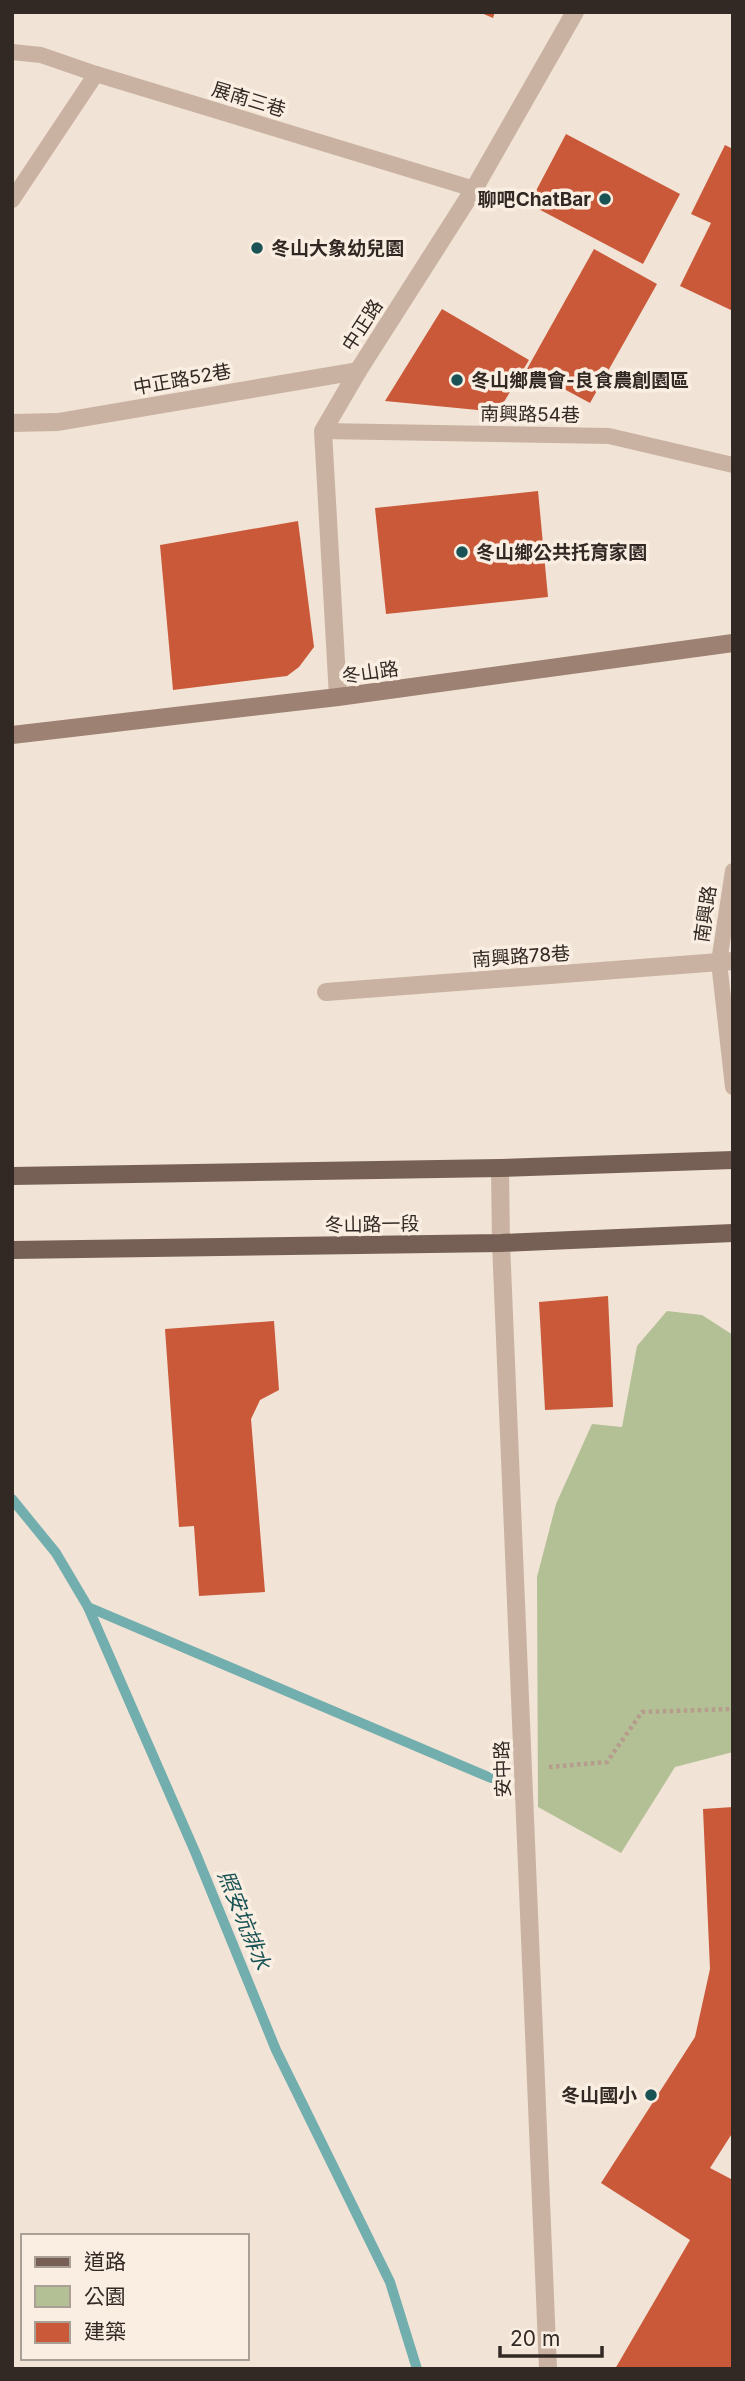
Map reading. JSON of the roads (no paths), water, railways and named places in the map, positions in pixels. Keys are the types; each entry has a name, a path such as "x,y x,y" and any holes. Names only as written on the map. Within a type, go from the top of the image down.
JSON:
{"main road":[{"path":"12,1176 500,1168 733,1160"},
{"name":"冬山路一段","path":"12,1250 501,1243 733,1233"}],"street":[{"name":"中正路","path":"323,430 358,370 474,189 575,12"},
{"name":"中正路52巷","path":"12,423 58,422 358,370"},
{"path":"323,430 338,697"},
{"name":"冬山路","path":"12,735 338,697 733,643"},
{"name":"南興路78巷","path":"326,992 726,962"},
{"name":"安中路","path":"500,1168 548,2369"}],"lane":[{"name":"展南三巷","path":"12,52 41,55 474,189"},
{"path":"12,200 96,74"},
{"name":"南興路54巷","path":"323,430 609,436 733,465"},
{"name":"南興路","path":"733,871 726,962 733,1087"}],"waterway":[{"name":"照安坑排水","path":"12,1499 56,1553 88,1607 196,1854 276,2050 390,2282 417,2369"},
{"path":"88,1607 491,1778"}],"place":[{"name":"聊吧ChatBar","path":"605,199"},
{"name":"冬山大象幼兒園","path":"257,248"},
{"name":"冬山鄉農會-良食農創園區","path":"457,380"},
{"name":"冬山鄉公共托育家園","path":"462,552"},
{"name":"冬山國小","path":"651,2095"}]}
